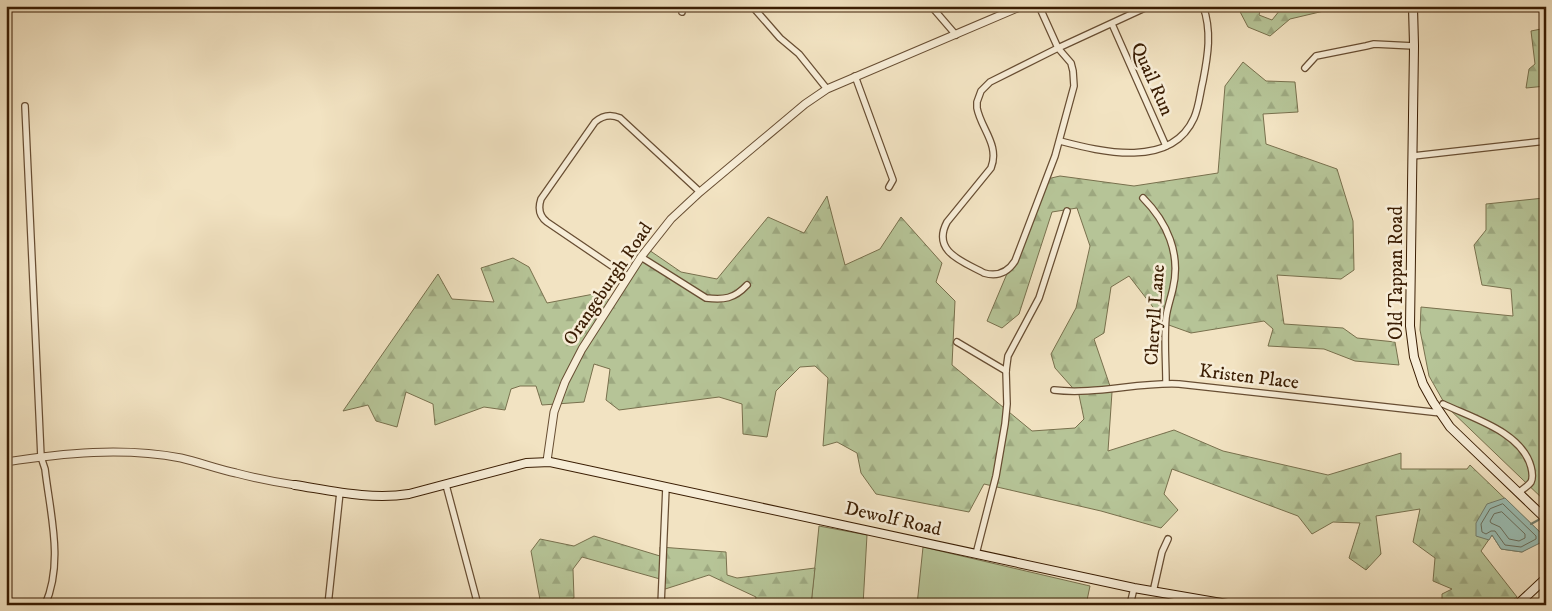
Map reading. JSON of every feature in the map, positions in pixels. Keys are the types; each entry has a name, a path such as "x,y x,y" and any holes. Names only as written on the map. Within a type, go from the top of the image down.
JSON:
{"main road":[{"name":"Old Tappan Road","path":"1413,6 1410,326 1414,357 1423,384 1450,427 1543,517"},
{"path":"296,485 368,496 396,497 526,463 547,461"},
{"name":"Dewolf Road","path":"547,461 1153,592 1233,605"},
{"path":"1517,605 1546,578"}],"street":[{"path":"752,6 780,38 799,54 827,89"},
{"path":"931,6 956,35"},
{"name":"Orangeburgh Road","path":"547,461 554,412 565,382 582,349 641,257 671,219 700,192 805,104 827,89 1022,6"},
{"path":"1039,6 1058,48 1071,63 1074,78 1060,141 1012,266 1002,273 990,274 967,264 948,251 942,234 946,222 991,168 993,162 993,145 978,114 978,96 990,82 1058,48 1149,6"},
{"path":"1060,141 1111,152 1147,152 1166,146 1183,134 1197,110 1207,58 1209,34 1207,16 1203,6"},
{"name":"Quail Run","path":"1112,24 1166,146"},
{"path":"1305,68 1316,56 1374,44 1414,46"},
{"path":"855,76 893,180 889,187"},
{"path":"25,106 41,457 45,469 56,559 53,582 45,605"},
{"path":"628,277 547,222 540,214 541,199 595,122 604,116 620,118 700,192"},
{"path":"1413,156 1546,141"},
{"name":"Cheryll Lane","path":"1143,198 1161,218 1174,252 1175,276 1168,304 1165,328 1166,383"},
{"path":"976,554 996,476 1005,424 1008,356 1039,298 1067,212"},
{"path":"641,257 706,298 718,300 738,294 746,285"},
{"path":"957,342 1006,371"},
{"name":"Kristen Place","path":"1054,390 1070,392 1166,383 1441,413"},
{"path":"1443,404 1498,429 1520,446 1529,459 1532,471 1531,481 1519,492"},
{"path":"6,462 88,453 151,454 180,458 255,478 296,485"},
{"path":"446,485 478,605"},
{"path":"661,605 666,487"},
{"path":"328,605 340,492"},
{"path":"1153,592 1162,552 1168,539"},
{"path":"1130,605 1134,588"}],"green space":[{"path":"1237,6 1261,6 1259,15 1272,20 1280,10 1289,6 1345,6 1290,19 1270,36 1248,27"},
{"path":"1546,28 1546,86 1526,88 1529,69 1535,64 1531,31"},
{"path":"1243,62 1266,81 1295,82 1298,112 1263,114 1266,144 1337,169 1353,221 1354,270 1341,279 1277,275 1284,324 1343,328 1357,338 1395,342 1399,365 1355,361 1324,349 1268,346 1273,329 1264,321 1191,333 1166,324 1129,276 1111,287 1104,333 1094,339 1112,392 1108,451 1174,430 1223,451 1328,475 1401,453 1401,469 1467,469 1470,465 1546,538 1522,552 1501,549 1492,535 1481,551 1517,597 1506,605 1442,605 1442,594 1452,589 1433,581 1435,558 1413,542 1420,509 1376,516 1381,554 1366,570 1349,558 1360,523 1333,522 1312,534 1298,516 1172,469 1164,494 1178,510 1161,528 1101,511 984,484 969,512 876,494 861,473 857,453 837,442 823,446 828,378 815,366 800,367 776,391 767,437 743,434 742,404 719,397 619,410 606,400 610,369 594,364 584,402 542,405 536,386 520,386 511,389 505,410 484,407 435,425 433,404 406,392 397,427 376,421 368,405 343,411 438,274 452,299 494,302 481,268 513,258 529,267 547,303 599,293 612,302 649,250 681,272 717,279 768,217 804,233 827,196 845,265 880,249 901,217 942,263 936,282 955,301 952,365 1032,431 1075,428 1084,419 1079,395 1055,368 1051,354 1076,308 1090,246 1077,208 1052,212 1019,314 1002,328 987,321 1047,179 1060,176 1134,186 1218,173 1225,86"},
{"path":"1544,198 1546,209 1546,502 1446,406 1429,376 1420,330 1421,307 1513,316 1511,289 1482,285 1474,245 1486,230 1486,204"},
{"path":"819,526 867,535 863,605 811,605"},
{"path":"594,536 660,556 660,547 726,552 727,575 737,578 815,568 811,605 755,605 756,597 709,575 659,591 660,579 582,557 573,569 574,598 560,605 541,605 531,551 540,539 574,546"},
{"path":"923,547 1090,586 1086,605 917,605"}],"water":[{"path":"1505,498 1546,540 1522,552 1501,549 1492,535 1489,540 1476,536 1476,523 1487,504"}],"waterway":[{"path":"1531,524 1542,518"}]}
